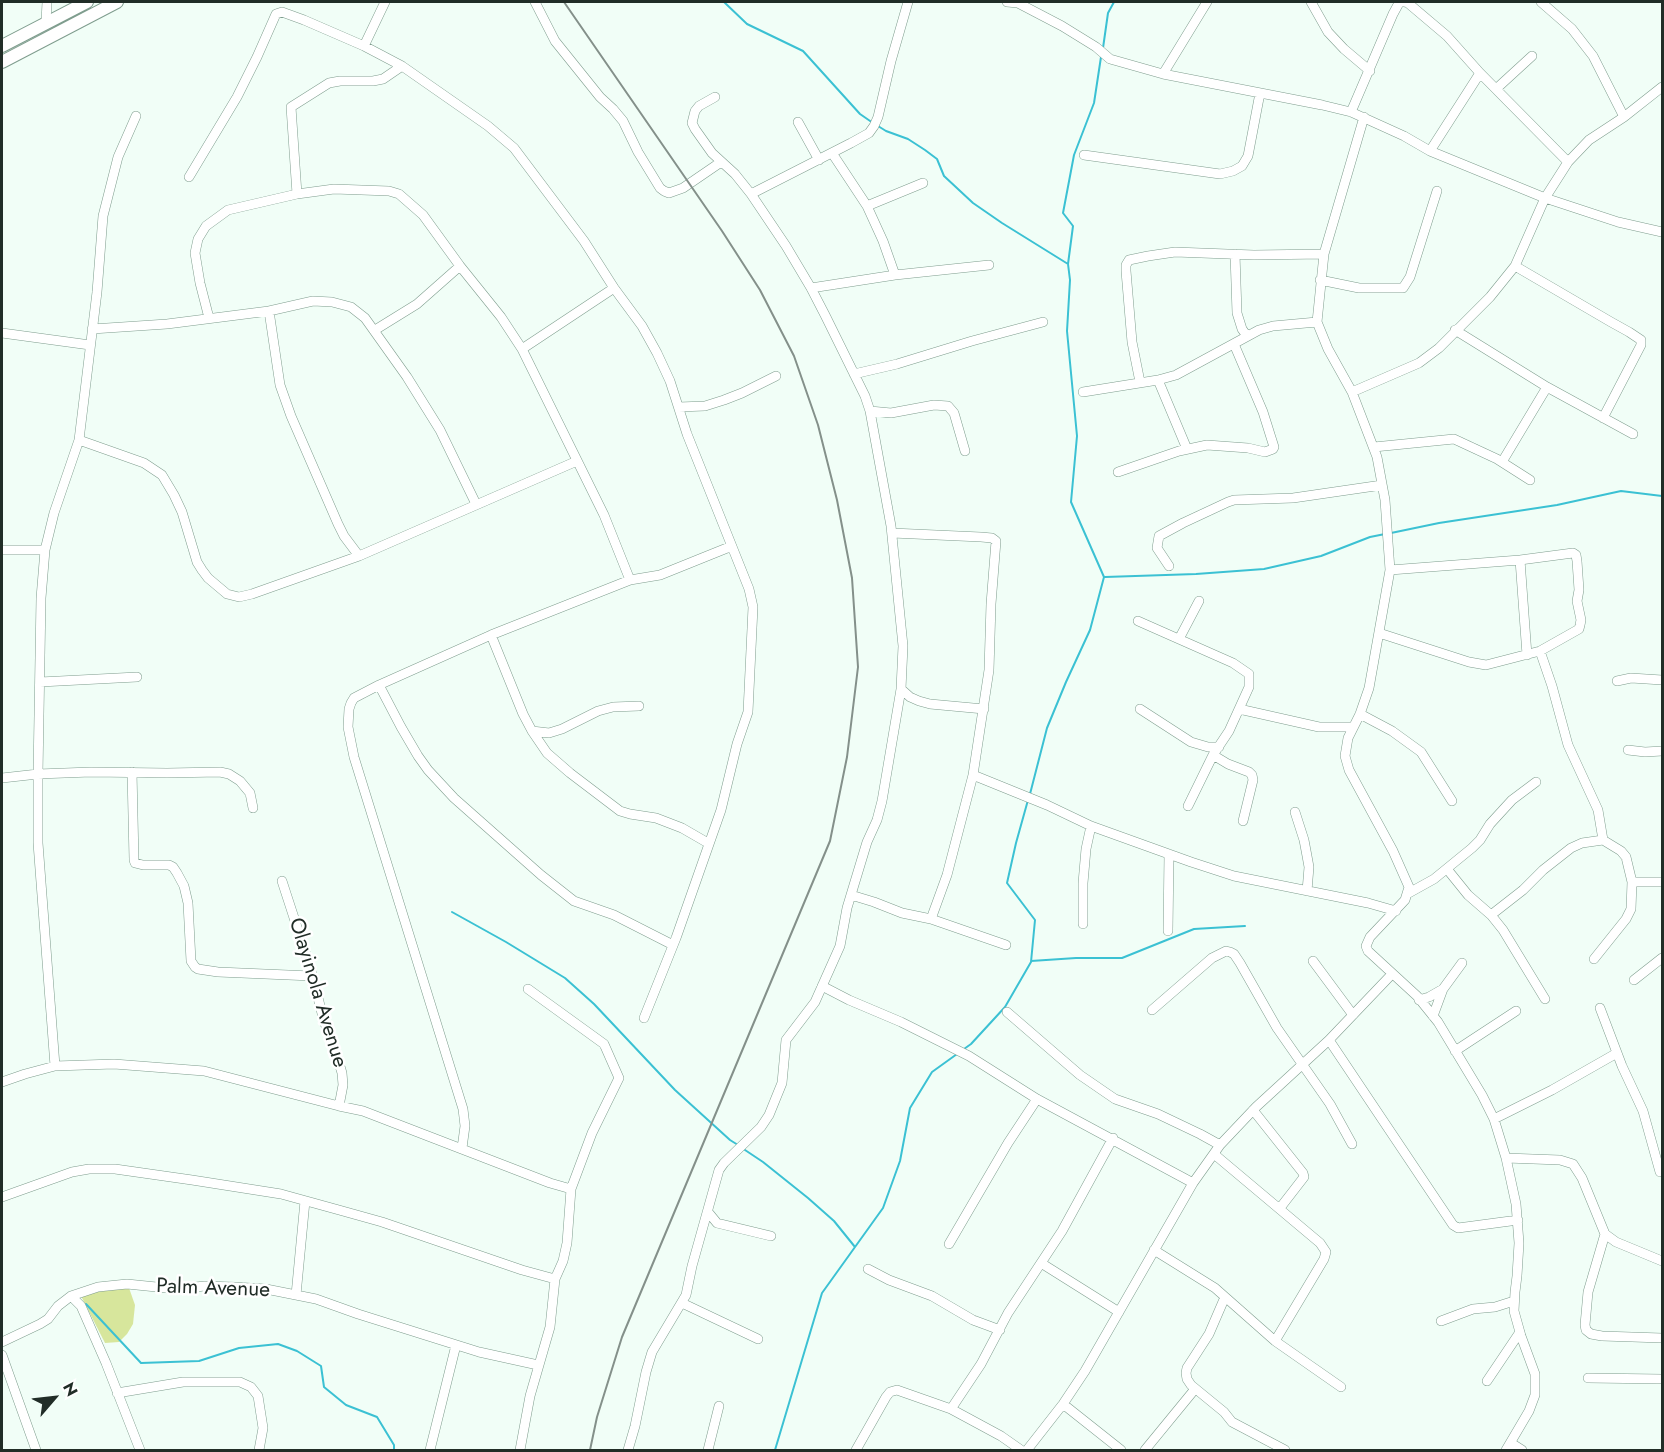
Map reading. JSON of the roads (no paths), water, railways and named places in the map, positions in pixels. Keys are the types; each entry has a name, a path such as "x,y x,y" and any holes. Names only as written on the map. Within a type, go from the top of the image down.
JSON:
{"main road":[{"path":"2,46 87,2"},
{"path":"2,62 117,2"}],"street":[{"path":"46,22 47,2"},
{"path":"364,46 385,2"},
{"path":"535,2 555,41 600,97 623,121 660,188 669,193 683,189 721,162"},
{"path":"751,194 869,133 876,121 908,2"},
{"path":"1015,2 1062,26 1096,47 1110,59 1163,74 1351,112 1430,151 1545,198 1618,222 1662,232"},
{"path":"1163,74 1207,2"},
{"path":"1311,2 1328,32 1344,50 1370,71"},
{"path":"1541,2 1572,29 1593,56 1624,117"},
{"path":"1351,112 1399,3 1408,3 1447,36 1480,73 1568,162"},
{"path":"189,177 237,97 258,57 276,14 282,12 304,20 364,46 402,66 488,126 514,148 584,241 642,326 657,353 670,381 687,434 749,589 753,607 748,712 721,810 673,945 644,1018"},
{"path":"1496,89 1532,56"},
{"path":"297,194 291,107 329,83 383,79 402,66"},
{"path":"1430,151 1480,73"},
{"path":"1352,392 1419,363 1431,355 1490,297 1515,266 1545,198 1568,162 1589,140 1624,117 1662,87"},
{"path":"1084,154 1220,174 1233,171 1242,166 1248,156 1260,93"},
{"path":"628,1450 652,1352 686,1295 719,1170 761,1127 769,1115 782,1083 786,1040 815,1002 842,940 847,908 882,801 901,689 903,646 892,533 870,411 865,396 811,288 786,246 751,194 735,174 712,153 692,123 699,106 715,97"},
{"path":"55,1066 38,843 41,598 45,550 54,513 79,440 97,292 103,216 118,157 136,116"},
{"path":"1364,117 1324,254 1317,322 1328,350 1352,392 1374,447 1385,500 1390,570 1369,688 1346,746 1346,762 1404,872 1409,886 1405,900 1370,937 1366,946 1368,951 1433,1016 1482,1095 1494,1119 1506,1158 1518,1220 1519,1243 1514,1311 1535,1374 1534,1395 1529,1411 1509,1447 1522,1450"},
{"path":"798,122 819,159"},
{"path":"832,153 867,206 895,275"},
{"path":"867,206 923,183"},
{"path":"209,318 195,253 198,239 206,226 228,210 297,194 334,189 389,191 399,194 423,215 501,317 522,349 604,515 630,580"},
{"path":"1320,279 1359,288 1403,288 1410,277 1437,191"},
{"path":"1140,382 1132,342 1126,271 1129,260 1175,252 1324,254"},
{"path":"1235,254 1238,313 1242,329 1247,336"},
{"path":"811,288 895,275 989,265"},
{"path":"375,330 417,304 460,266"},
{"path":"1515,266 1641,340 1641,345 1603,418"},
{"path":"522,349 614,288"},
{"path":"92,329 167,324 269,311 313,301 332,302 351,307 375,330 440,430 476,504"},
{"path":"269,311 280,385 291,416 338,524 359,556"},
{"path":"854,374 1043,322"},
{"path":"1083,392 1176,375 1259,330 1273,326 1317,322"},
{"path":"1455,330 1547,387 1633,434"},
{"path":"2,333 90,345"},
{"path":"1118,472 1187,449 1207,445 1265,452 1274,449 1263,412 1234,344"},
{"path":"679,407 705,406 742,393 776,376"},
{"path":"1158,380 1187,449"},
{"path":"1502,462 1547,387"},
{"path":"870,411 891,413 934,405 948,406 954,413 965,451"},
{"path":"1374,447 1454,439 1502,462 1530,480"},
{"path":"79,440 144,463 162,475 182,512 197,562 208,578 227,594 239,597 359,556 577,460"},
{"path":"1169,566 1157,548 1159,536 1228,502 1293,498 1382,485"},
{"path":"892,533 981,537 993,538 996,541 989,670 973,775 947,875 931,919"},
{"path":"462,1148 465,1126 463,1109 354,757 348,727 349,709 354,698 490,635 630,580 660,574 732,546"},
{"path":"2,550 45,550"},
{"path":"1379,633 1469,662 1486,665 1540,651 1579,629 1581,620 1577,601 1579,590 1574,553 1520,560 1390,570"},
{"path":"1520,560 1527,655"},
{"path":"1179,639 1199,601"},
{"path":"1138,621 1233,663 1249,674 1249,687 1239,710 1188,806"},
{"path":"490,635 512,690 532,731 547,753 620,811 656,818 682,828 708,843"},
{"path":"1540,651 1568,745 1598,810 1603,840"},
{"path":"40,682 137,677"},
{"path":"1617,681 1631,678 1662,680"},
{"path":"379,685 428,770 454,798 540,875 574,901 614,915 673,945"},
{"path":"901,689 910,697 930,704 984,709"},
{"path":"532,731 549,733 598,711 613,707 639,706"},
{"path":"1140,709 1191,742 1216,751 1228,764 1252,775 1253,780 1243,821"},
{"path":"1239,710 1319,727 1353,727"},
{"path":"1360,714 1392,731 1421,752 1452,801"},
{"path":"1628,750 1662,751"},
{"path":"2,778 91,771 220,772 229,774 240,781 250,793 253,808"},
{"path":"132,772 134,861 143,865 169,865 175,869 184,886 188,903 191,961 195,967 218,972 312,976"},
{"path":"973,775 1047,805 1090,826 1234,876 1368,903 1396,911"},
{"path":"1407,894 1434,879 1478,843 1490,824 1512,800 1536,782"},
{"path":"1295,812 1309,867 1307,891"},
{"path":"1083,924 1083,883 1090,826"},
{"path":"1491,915 1571,848 1582,843 1603,840 1624,854 1632,882 1631,909 1626,919 1594,959"},
{"path":"1168,931 1169,854"},
{"path":"1447,869 1468,896 1491,915 1503,930 1545,999"},
{"name":"Olayinola Avenue","path":"282,881 342,1073 344,1085 339,1106"},
{"path":"1632,882 1662,882"},
{"path":"851,895 1006,945"},
{"path":"1152,1010 1212,958 1226,951 1230,952 1240,963 1276,1028 1330,1104 1352,1144"},
{"path":"1634,980 1662,958"},
{"path":"1313,961 1353,1015"},
{"path":"1433,1016 1443,989 1462,963"},
{"path":"1027,1450 1085,1371 1193,1183 1220,1145 1253,1110 1329,1040 1392,974"},
{"path":"822,986 969,1056 1037,1099 1193,1183"},
{"path":"520,1450 530,1396 551,1320 555,1279 563,1261 567,1243 572,1188 592,1133 619,1078 604,1044 528,989"},
{"path":"1419,1000 1443,989"},
{"path":"1600,1008 1643,1111 1660,1172"},
{"path":"1455,1051 1516,1011"},
{"path":"1006,1012 1080,1075 1115,1099 1158,1114 1220,1145"},
{"path":"1329,1040 1453,1225 1458,1228 1518,1220"},
{"path":"1494,1119 1552,1090 1617,1053"},
{"path":"2,1082 55,1066 114,1064 204,1071 363,1111 550,1183 572,1188"},
{"path":"949,1244 1008,1143 1037,1099"},
{"path":"1253,1110 1303,1173 1304,1177 1280,1208"},
{"path":"951,1409 981,1364 1008,1313 1062,1231 1113,1138"},
{"path":"1214,1154 1320,1243 1326,1254 1275,1341"},
{"path":"1506,1158 1560,1160 1573,1164 1582,1178 1605,1234 1616,1242 1662,1261"},
{"path":"2,1197 72,1172 88,1169 115,1169 281,1194 382,1222 555,1279"},
{"path":"296,1295 305,1201"},
{"path":"708,1212 717,1223 771,1236"},
{"path":"1605,1234 1588,1292 1586,1330 1591,1334 1662,1338"},
{"path":"1154,1250 1215,1288 1275,1341 1341,1386"},
{"path":"1041,1263 1119,1312"},
{"path":"868,1269 889,1280 932,1296 973,1320 1000,1330"},
{"name":"Palm Avenue","path":"2,1342 48,1319 58,1306 71,1296 98,1287 127,1284 176,1289 205,1286 235,1287 266,1289 316,1299 479,1352 538,1365"},
{"path":"71,1296 81,1306 132,1425 140,1450"},
{"path":"1225,1297 1209,1334 1187,1368 1187,1379 1232,1422 1285,1450"},
{"path":"1441,1321 1473,1309 1495,1307 1514,1301"},
{"path":"682,1303 759,1339"},
{"path":"1487,1381 1520,1332"},
{"path":"430,1450 456,1345"},
{"path":"2,1355 36,1450"},
{"path":"1588,1378 1662,1379"},
{"path":"117,1393 183,1382 240,1382 251,1387 258,1396 263,1428 260,1450"},
{"path":"1145,1450 1196,1389"},
{"path":"856,1450 886,1397 890,1392 897,1390 951,1409 1001,1436 1021,1450"},
{"path":"1063,1404 1121,1450"},
{"path":"708,1450 719,1406"}],"waterway":[{"path":"724,2 747,24 803,51 860,114 873,123"},
{"path":"1103,48 1108,13 1114,2"},
{"path":"1030,794 1047,728 1090,630 1104,577 1071,502 1077,436 1067,331 1070,280 1068,264 1073,226 1063,213 1074,155 1094,103 1101,57"},
{"path":"878,126 908,139 925,150 937,159 944,176 973,203 1068,264"},
{"path":"1391,533 1439,523 1557,505 1621,491 1662,496"},
{"path":"1105,577 1264,569 1321,556 1370,537 1385,534"},
{"path":"964,1049 1005,1007 1031,962 1035,920 1007,883 1028,800"},
{"path":"452,912 565,978 594,1004 675,1090 738,1145"},
{"path":"1031,961 1122,958 1194,929 1245,926"},
{"path":"775,1450 822,1293 883,1208 900,1161 910,1108 932,1072 957,1054"},
{"path":"742,1148 808,1198 834,1221 855,1247"},
{"path":"86,1304 141,1363 199,1361 239,1348 278,1344 297,1351 321,1366 324,1387 346,1405 377,1417 394,1445 394,1450"}],"railway":[{"path":"564,2 722,231 760,290 794,356 818,425 837,500 852,578 858,667 847,757 830,841 622,1337 597,1417 590,1450"}]}
